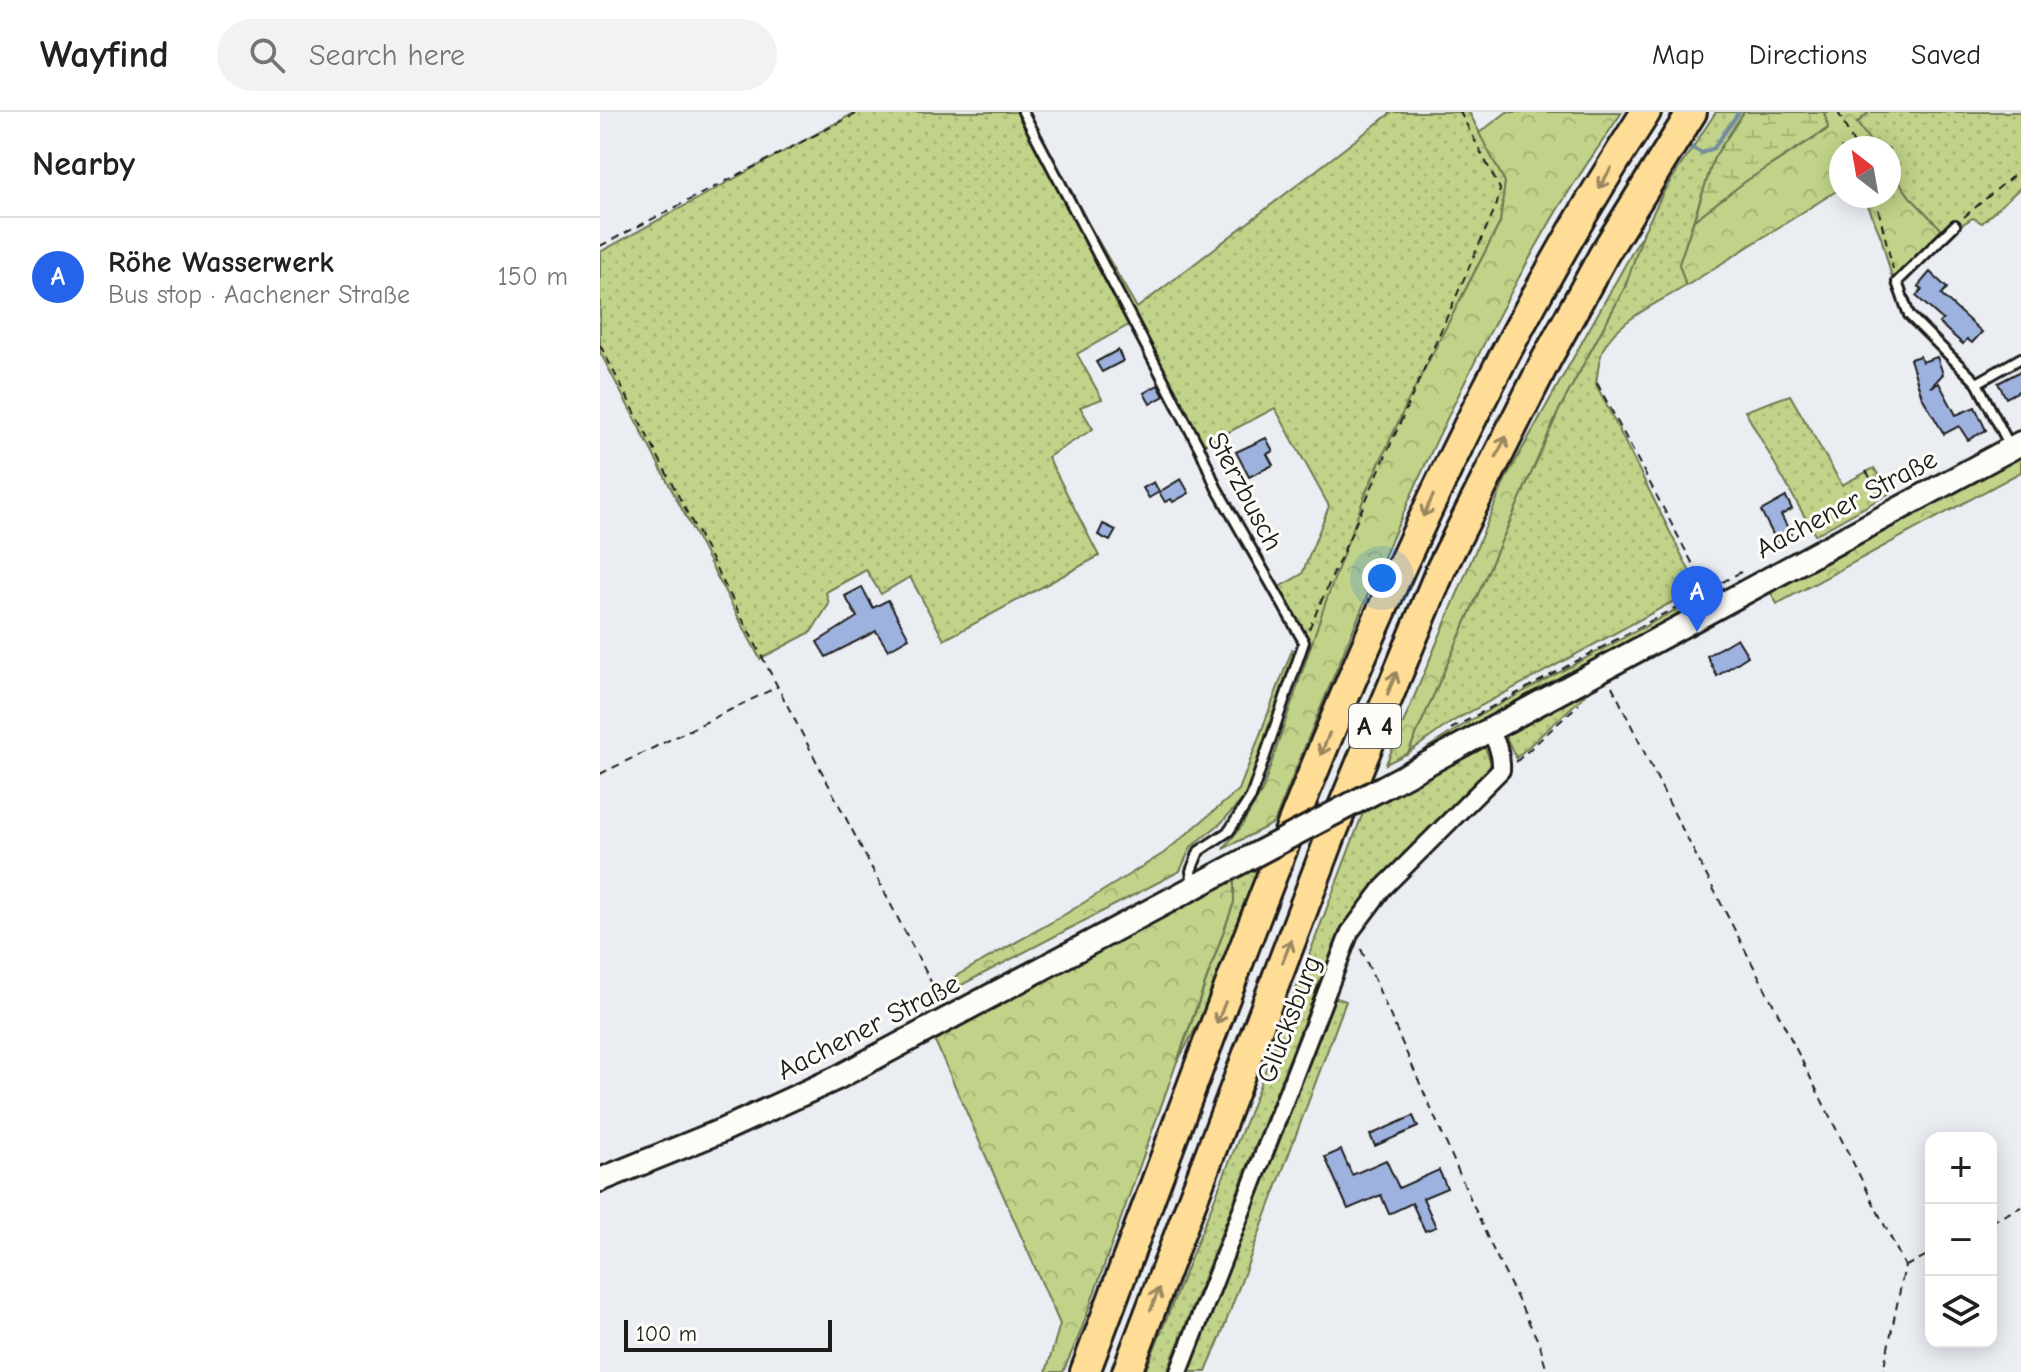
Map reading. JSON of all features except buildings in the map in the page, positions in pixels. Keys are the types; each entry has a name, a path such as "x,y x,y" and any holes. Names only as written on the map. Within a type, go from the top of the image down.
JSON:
{"highway":[{"name":"A 4","path":"1085,1372 1296,816 1404,558 1508,348 1575,228 1646,112"},
{"name":"A 4","path":"1127,1372 1332,833 1441,569 1604,254 1692,112"}],"main road":[{"name":"Aachener Straße","path":"600,1180 778,1107 950,1018 2016,446"}],"street":[{"path":"1489,729 1498,744 1501,770"},
{"name":"Glücksburg","path":"1179,1372 1350,932 1383,888 1501,770"}],"lane":[{"name":"Sterzbusch","path":"1023,112 1201,451 1216,487 1304,642"},
{"path":"1955,225 1897,282 1909,315 1977,383 2016,446"},
{"path":"1977,383 2021,358"},
{"path":"1193,888 1191,871 1199,851 1229,831 1251,797 1304,642"}],"path":[{"path":"600,246 860,112"},
{"path":"1304,642 1497,204 1500,189 1460,112"},
{"path":"1838,112 1850,136"},
{"path":"1955,225 2021,169"},
{"path":"1878,208 1897,282"},
{"path":"600,345 950,1018"},
{"path":"1597,383 1715,608"},
{"path":"1866,471 1892,512"},
{"path":"1610,681 1905,1266 1883,1372"},
{"path":"600,774 778,687"},
{"path":"1501,770 1516,762 1584,698"},
{"path":"1350,932 1359,943 1489,1241 1540,1345 1547,1372"},
{"path":"1997,1219 2021,1207"},
{"path":"1905,1266 1925,1256"}],"green space":[{"path":"856,112 1024,112 1137,308 1392,112 1469,112 1505,182 1500,223 1367,490 1310,649 1301,625 1279,587 1302,574 1329,506 1275,408 1202,446 1136,321 1077,354 1102,399 1080,407 1093,429 1048,457 1099,556 944,640 910,577 881,594 866,570 826,592 829,604 811,632 760,659 600,352 600,252"},
{"path":"1507,112 1622,112 1557,210 1471,369 1368,594 1274,823 1223,849 1241,827 1262,791 1367,490 1408,401 1500,223 1505,182 1479,133"},
{"path":"1716,112 1744,112 1714,158 1679,264 1686,286 1644,310 1615,332 1603,351 1596,384 1698,588 1453,721 1408,753 1559,410 1625,287 1644,231 1664,191"},
{"path":"1744,112 1824,112 1828,128 1746,181 1694,220 1714,158"},
{"path":"1824,112 1869,112 1857,123 1866,136 1829,136 1829,196 1686,286 1679,264 1694,220 1746,181 1828,129"},
{"path":"1869,112 2021,112 2021,187 1982,223 1973,218 1946,234 1901,185 1901,136 1866,136 1857,123"},
{"path":"1901,185 1946,234 1893,282 1881,237 1869,208 1901,208"},
{"path":"1644,231 1625,287 1559,410 1408,753 1386,764 1505,480"},
{"path":"1790,395 1842,485 1874,468 1890,493 1815,535 1745,411"},
{"path":"2021,455 2021,472 1777,604 1770,591"},
{"path":"1707,595 1706,598 1689,611 1425,753 1427,748 1476,717"},
{"path":"1292,650 1295,665 1246,796 1221,823 1191,847 1180,871 946,993 947,981 1059,918 1164,853 1239,790"},
{"path":"1592,684 1596,685 1516,758 1507,739 1508,730"},
{"path":"1475,747 1485,748 1491,762 1486,776 1377,881 1339,932 1167,1372 1145,1372 1249,1113 1363,813"},
{"path":"1255,869 1256,877 1206,1009 1178,1061 1234,902 1234,880"},
{"path":"1234,880 1234,902 1079,1336 1063,1372 1046,1372 1060,1324 935,1041 1012,996"},
{"path":"1331,996 1346,1001 1220,1338 1206,1372 1187,1372"}],"waterway":[{"path":"1684,144 1702,153 1714,148 1739,112"}],"place":[{"name":"Röhe Wasserwerk","path":"1697,632"}]}
